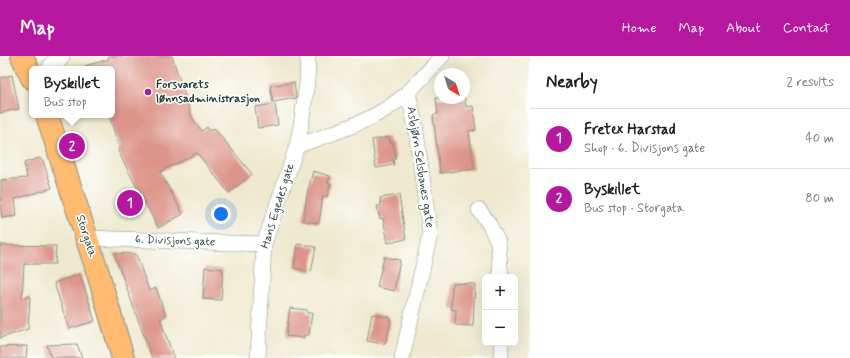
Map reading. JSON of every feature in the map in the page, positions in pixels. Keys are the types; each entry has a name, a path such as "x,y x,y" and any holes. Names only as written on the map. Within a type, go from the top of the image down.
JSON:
{"highway":[{"path":"22,56 29,71"},
{"name":"Storgata","path":"48,118 87,238 123,358"}],"street":[{"path":"53,66 60,56"},
{"name":"Hans Egedes gate","path":"258,358 264,244 296,146 301,125 307,83 308,56"},
{"path":"296,146 361,122 394,104 408,92 442,56"},
{"name":"Asbjørn Selsbanes gate","path":"402,358 430,235 415,124 408,92"},
{"path":"479,210 489,224 498,242 501,274"},
{"name":"6. Divisjons gate","path":"87,238 264,244"},
{"path":"501,346 501,358"}],"building":[{"path":"108,56 172,56 192,118 202,131 207,127 210,131 214,128 252,174 229,193 197,153 160,172 183,214 158,228 118,151 120,150 110,118 115,118 115,66 85,66 109,59"},
{"path":"12,75 19,109 0,113 0,78"},
{"path":"294,82 296,98 273,102 270,86"},
{"path":"275,104 278,125 258,128 255,107"},
{"path":"437,104 466,104 466,107 473,106 476,130 469,131 474,169 440,173 433,115 438,114"},
{"path":"389,137 390,143 393,142 396,159 393,159 394,165 376,168 372,140"},
{"path":"39,158 43,161 52,188 15,199 17,216 2,218 0,204 1,180 27,178 24,163"},
{"path":"313,171 330,176 328,183 331,183 327,197 323,196 319,223 303,221 307,194"},
{"path":"399,195 406,239 388,243 383,218 380,219 377,206 381,206 380,198"},
{"path":"298,244 316,247 311,272 294,268"},
{"path":"0,245 56,246 55,264 24,264 22,299 30,296 28,329 0,338"},
{"path":"114,253 136,254 149,291 156,288 166,316 160,319 174,358 152,358"},
{"path":"384,257 400,260 394,291 377,287"},
{"path":"205,267 223,269 221,300 203,299"},
{"path":"80,274 95,321 69,329 54,283"},
{"path":"452,283 475,284 473,326 455,325 456,310 451,309"},
{"path":"290,308 307,310 307,313 312,313 309,335 304,335 304,338 286,336"},
{"path":"372,314 390,317 389,320 391,320 386,342 384,344 367,341"},
{"path":"77,344 82,358 51,358 47,345"},
{"path":"27,346 26,358 0,358 0,347"}],"place":[{"name":"Forsvarets lønnsadministrasjon","path":"148,92"},
{"name":"Byskillet","path":"72,146"},
{"name":"Fretex Harstad","path":"130,203"}]}
